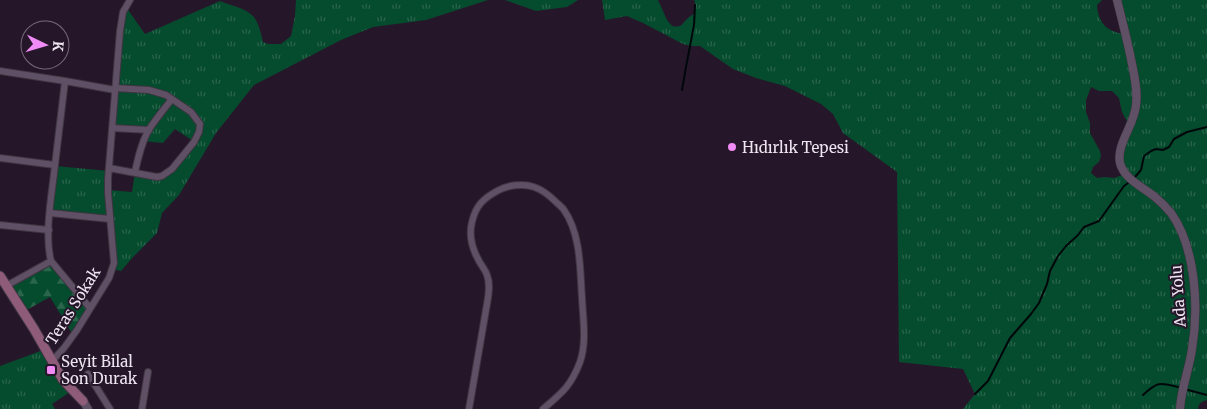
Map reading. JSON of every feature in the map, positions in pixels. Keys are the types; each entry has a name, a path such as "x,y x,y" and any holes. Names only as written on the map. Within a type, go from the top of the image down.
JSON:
{"main road":[{"path":"0,276 34,329 63,380 85,405"}],"street":[{"path":"50,213 110,219 109,168 120,31 123,12 130,0"},
{"name":"Ada Yolu","path":"1117,0 1134,74 1137,99 1134,117 1121,149 1122,169 1171,213 1183,236 1190,260 1196,308 1195,329 1180,409"},
{"path":"0,71 115,89 149,90 166,95 191,112 200,124 199,132 194,142 172,169 162,176 157,177 109,168"},
{"path":"65,81 48,244 51,261 90,308"},
{"path":"135,172 143,141 172,99"},
{"path":"112,128 149,130"},
{"path":"0,158 55,165"},
{"path":"469,409 490,285 477,258 472,240 472,223 477,207 482,201 501,189 528,185 541,189 564,210 572,226 579,255 584,346 572,381 565,390 543,409"},
{"name":"Teras Sokak","path":"52,361 77,330 109,278 114,264 110,219"},
{"path":"0,225 48,230"},
{"path":"6,286 51,261"},
{"path":"142,409 148,372"},
{"path":"88,374 110,409"},
{"path":"85,405 92,409"}],"green space":[{"path":"296,0 488,0 426,20 373,27 341,40 254,85 216,133 179,195 162,213 157,233 121,271 112,269 110,219 50,213 55,166 109,171 108,190 132,192 135,172 162,176 193,141 175,129 163,143 143,141 149,130 112,128 120,31 126,7 145,34 220,1 250,13 258,25 263,42 281,44 291,36"},
{"path":"505,0 578,0 567,7 536,11"},
{"path":"602,0 658,0 667,20 672,26 678,26 694,14 695,1 693,0 1102,0 1097,5 1102,22 1108,29 1125,34 1117,0 1207,0 1207,400 1201,403 1198,409 963,409 975,394 963,369 899,362 897,172 843,133 833,114 821,104 785,86 733,69 700,46 683,44 627,16 605,20","holes":["1091,87 1099,91 1112,91 1119,98 1122,112 1130,127 1121,165 1125,174 1114,178 1097,178 1091,173 1101,156 1090,133 1086,100"]},
{"path":"51,261 90,308 73,335 50,297 23,312 6,286"},
{"path":"46,349 73,390 52,404 55,409 0,409 0,366"}],"waterway":[{"path":"682,90 694,25 695,5"},
{"path":"1135,177 1141,170 1144,156 1151,151 1156,149 1163,150 1169,147 1174,139 1187,132 1207,127"},
{"path":"975,394 988,381 1010,338 1039,303 1050,271 1058,256 1084,227 1099,221 1128,183"},
{"path":"1143,395 1159,384 1178,387"},
{"path":"1188,390 1207,395"}],"place":[{"name":"Hıdırlık Tepesi","path":"732,147"},
{"name":"Seyit Bilal Son Durak","path":"51,370"}]}
